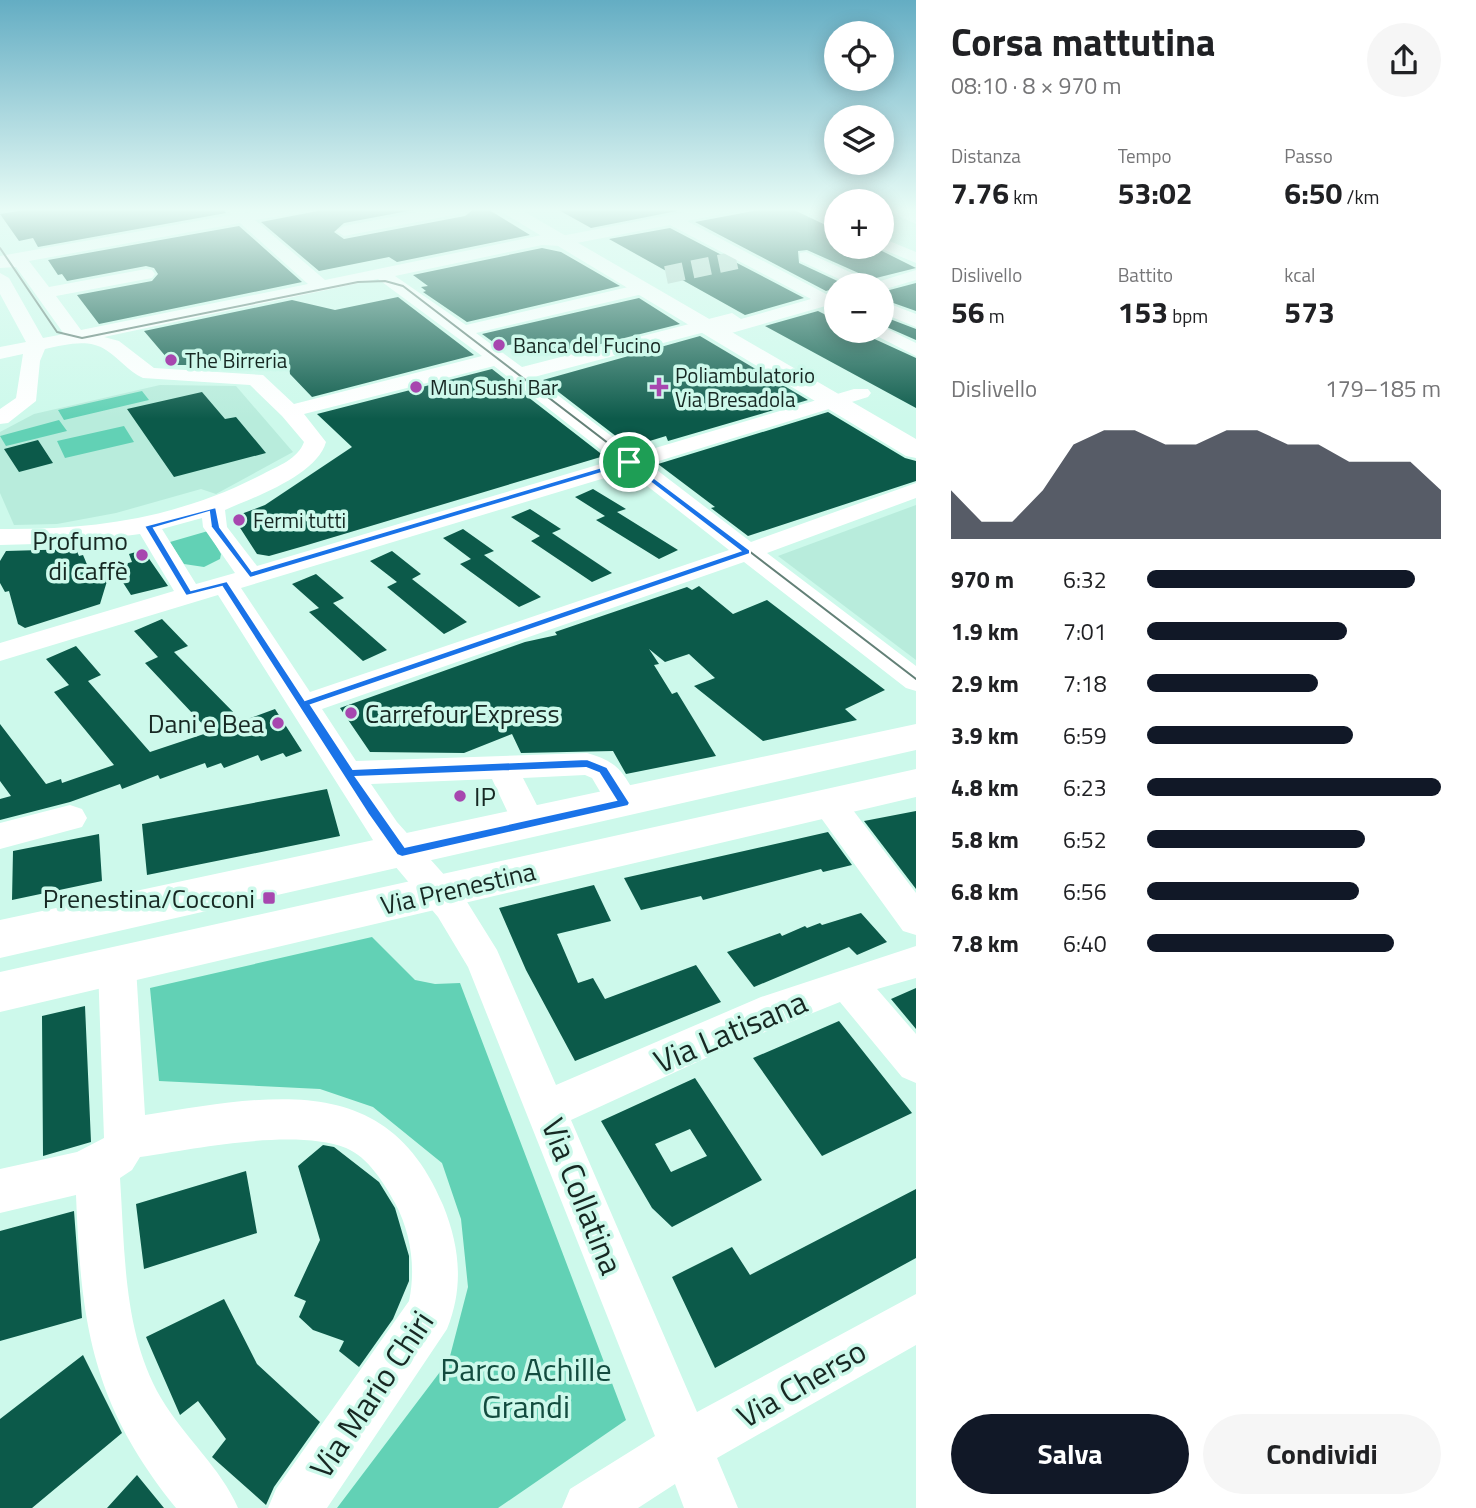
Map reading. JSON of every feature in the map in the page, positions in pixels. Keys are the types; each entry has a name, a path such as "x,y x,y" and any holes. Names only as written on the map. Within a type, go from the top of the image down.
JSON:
{"main road":[{"path":"627,278 641,289 723,326 905,417"},
{"path":"641,278 723,326 833,401 916,450"},
{"name":"Via Prenestina","path":"0,939 916,737"},
{"name":"Via Prenestina","path":"0,992 916,783"}],"street":[{"path":"0,418 26,401 34,351 7,278"},
{"path":"0,537 100,534 148,526 213,509 244,495 312,451 314,438 256,379 150,374 137,368 116,348 77,337 33,278"},
{"path":"44,293 123,278"},
{"path":"311,278 324,290"},
{"path":"0,364 77,337 393,278"},
{"path":"395,278 501,364 916,681"},
{"path":"781,278 824,301"},
{"path":"473,328 641,289"},
{"path":"0,353 102,342 324,290"},
{"path":"290,411 501,364 540,368 824,305"},
{"path":"894,311 916,321"},
{"path":"894,339 911,347"},
{"path":"0,652 861,393"},
{"path":"305,704 746,552 916,490"},
{"name":"Via Collatina","path":"213,509 215,527 237,579 305,704 402,852 464,926 484,961 711,1508"},
{"path":"148,526 189,594"},
{"path":"349,773 593,765 606,773 624,803"},
{"path":"502,767 529,823"},
{"path":"828,802 916,920"},
{"path":"0,836 70,818"},
{"name":"Via Latisana","path":"547,1110 728,1029 848,984 916,962"},
{"path":"117,967 105,1285 125,1379 163,1449 211,1508"},
{"path":"848,984 916,1065"},
{"name":"Via Mario Chiri","path":"0,1191 111,1152 263,1123 322,1123 338,1126 367,1138 388,1156 422,1208 435,1263 434,1298 423,1326 295,1508"},
{"name":"Via Cherso","path":"589,1508 686,1447 916,1318"}],"shaded area":[{"path":"160,385 236,386 293,452 216,494 201,489 116,513 57,524 14,525 0,493 0,432 34,414"},
{"path":"916,505 916,660 778,556"}],"green space":[{"path":"142,391 149,400 64,420 58,410"},
{"path":"59,420 67,431 6,446 0,436"},
{"path":"124,426 134,442 65,458 57,441"},
{"path":"208,531 221,554 220,559 204,567 184,564 170,542"},
{"name":"Parco Achille Grandi","path":"372,937 415,980 435,984 460,983 626,1420 498,1508 337,1508 449,1360 468,1287 461,1219 442,1163 373,1107 320,1089 159,1081 150,988"}],"building":[{"path":"154,278 298,278 302,282 99,324 77,295"},
{"path":"418,278 607,278 620,286 467,322 423,292 426,291 421,287 428,286"},
{"path":"679,278 766,278 804,298 745,315"},
{"path":"802,278 824,278 824,290"},
{"path":"916,283 916,311 894,303 894,289"},
{"path":"398,297 474,355 312,397 290,374 289,365 280,365 273,358 241,365 234,365 228,359 203,365 173,365 144,331 292,300 335,310"},
{"path":"639,298 680,324 553,356 530,340 500,347 482,334"},
{"path":"818,311 824,314 824,343 883,343 916,358 916,408 765,326"},
{"path":"894,321 916,329 916,340 894,330"},
{"path":"700,336 808,400 668,441 666,436 630,447 543,380"},
{"path":"492,369 604,456 269,556 257,554 233,517 265,505 352,447 317,414"},
{"path":"202,392 225,419 236,417 266,453 174,477 127,409"},
{"path":"828,412 905,458 916,461 916,481 748,536 658,464"},
{"path":"38,440 53,463 19,472 4,449"},
{"path":"593,489 626,509 617,512 678,550 659,559 596,520 605,516 575,497"},
{"path":"530,509 561,529 552,533 612,573 592,582 531,541 540,536 511,517"},
{"path":"463,529 494,551 484,555 541,597 519,607 460,564 471,559 443,538"},
{"path":"76,549 79,556 83,555 91,574 111,568 100,604 25,628 18,624 9,591 5,592 0,583 0,561 6,551"},
{"path":"143,550 168,586 131,595 113,567 132,562 129,554"},
{"path":"392,551 421,574 412,579 467,622 444,634 387,587 397,582 370,561"},
{"path":"316,574 344,598 333,603 387,650 363,661 309,612 319,608 292,584"},
{"path":"699,586 733,614 767,600 885,690 845,709 857,720 763,741 694,686 715,678 689,654 665,662 649,649 659,664 654,665 672,694 677,692 716,756 626,774 613,751 521,753 512,734 464,753 370,752 340,708 525,642 557,635 555,632 687,587 692,590"},
{"path":"162,619 188,646 174,652 242,721 275,709 302,751 286,757 283,753 261,761 258,755 224,768 221,763 207,768 205,763 160,779 158,775 122,789 120,784 70,802 0,820 0,799 11,796 0,781 0,724 46,784 61,779 62,783 114,765 54,692 69,685 46,659 76,646 101,675 88,681 150,752 210,732 145,663 158,657 134,631"},
{"path":"327,789 340,836 147,875 142,824"},
{"path":"916,811 916,889 864,821"},
{"path":"828,832 852,865 823,872 821,869 703,900 701,896 641,910 624,878"},
{"path":"99,834 102,881 12,900 13,851"},
{"path":"594,885 611,921 557,934 578,983 593,978 605,999 696,965 721,1002 575,1061 526,970 499,908"},
{"path":"861,913 887,942 857,955 849,947 754,987 727,952 780,933 782,936 805,926 807,928 820,923 822,925"},
{"path":"916,988 916,1029 891,999"},
{"path":"85,1006 91,1142 43,1156 42,1016"},
{"path":"839,1021 912,1113 822,1156 753,1058"},
{"path":"695,1078 762,1180 672,1227 652,1208 601,1121","holes":["690,1129 707,1156 671,1172 655,1144"]},
{"path":"323,1145 334,1147 379,1182 395,1208 409,1256 409,1281 393,1319 359,1367 339,1351 344,1341 313,1330 299,1317 306,1301 294,1296 320,1240 298,1166"},
{"path":"246,1171 257,1233 144,1269 136,1204"},
{"path":"916,1189 916,1258 715,1368 672,1277 732,1247 750,1275"},
{"path":"74,1211 82,1318 0,1341 0,1231"},
{"path":"224,1299 257,1364 320,1422 274,1487 266,1505 212,1457 226,1439 198,1401 180,1415 146,1337"},
{"path":"83,1355 122,1433 32,1508 0,1508 0,1419"},
{"path":"137,1475 164,1508 107,1508"}],"tram line":[{"path":"21,278 57,332 82,338 358,282 385,281 403,286 916,679"}],"place":[{"name":"Banca del Fucino","path":"499,345"},
{"name":"The Birreria","path":"171,360"},
{"name":"Mun Sushi Bar","path":"416,387"},
{"name":"Poliambulatorio Via Bresadola","path":"659,387"},
{"name":"Fermi tutti","path":"239,520"},
{"name":"Profumo di caffè","path":"142,555"},
{"name":"Carrefour Express","path":"351,713"},
{"name":"Dani e Bea","path":"278,723"},
{"name":"IP","path":"460,796"},
{"name":"Prenestina/Cocconi","path":"269,898"}],"route":[{"path":"629,462 746,552 305,704 349,773 587,764 603,770 624,803 402,852 385,831 224,583 189,594 148,526 213,509 215,527 250,575 629,462"}]}
